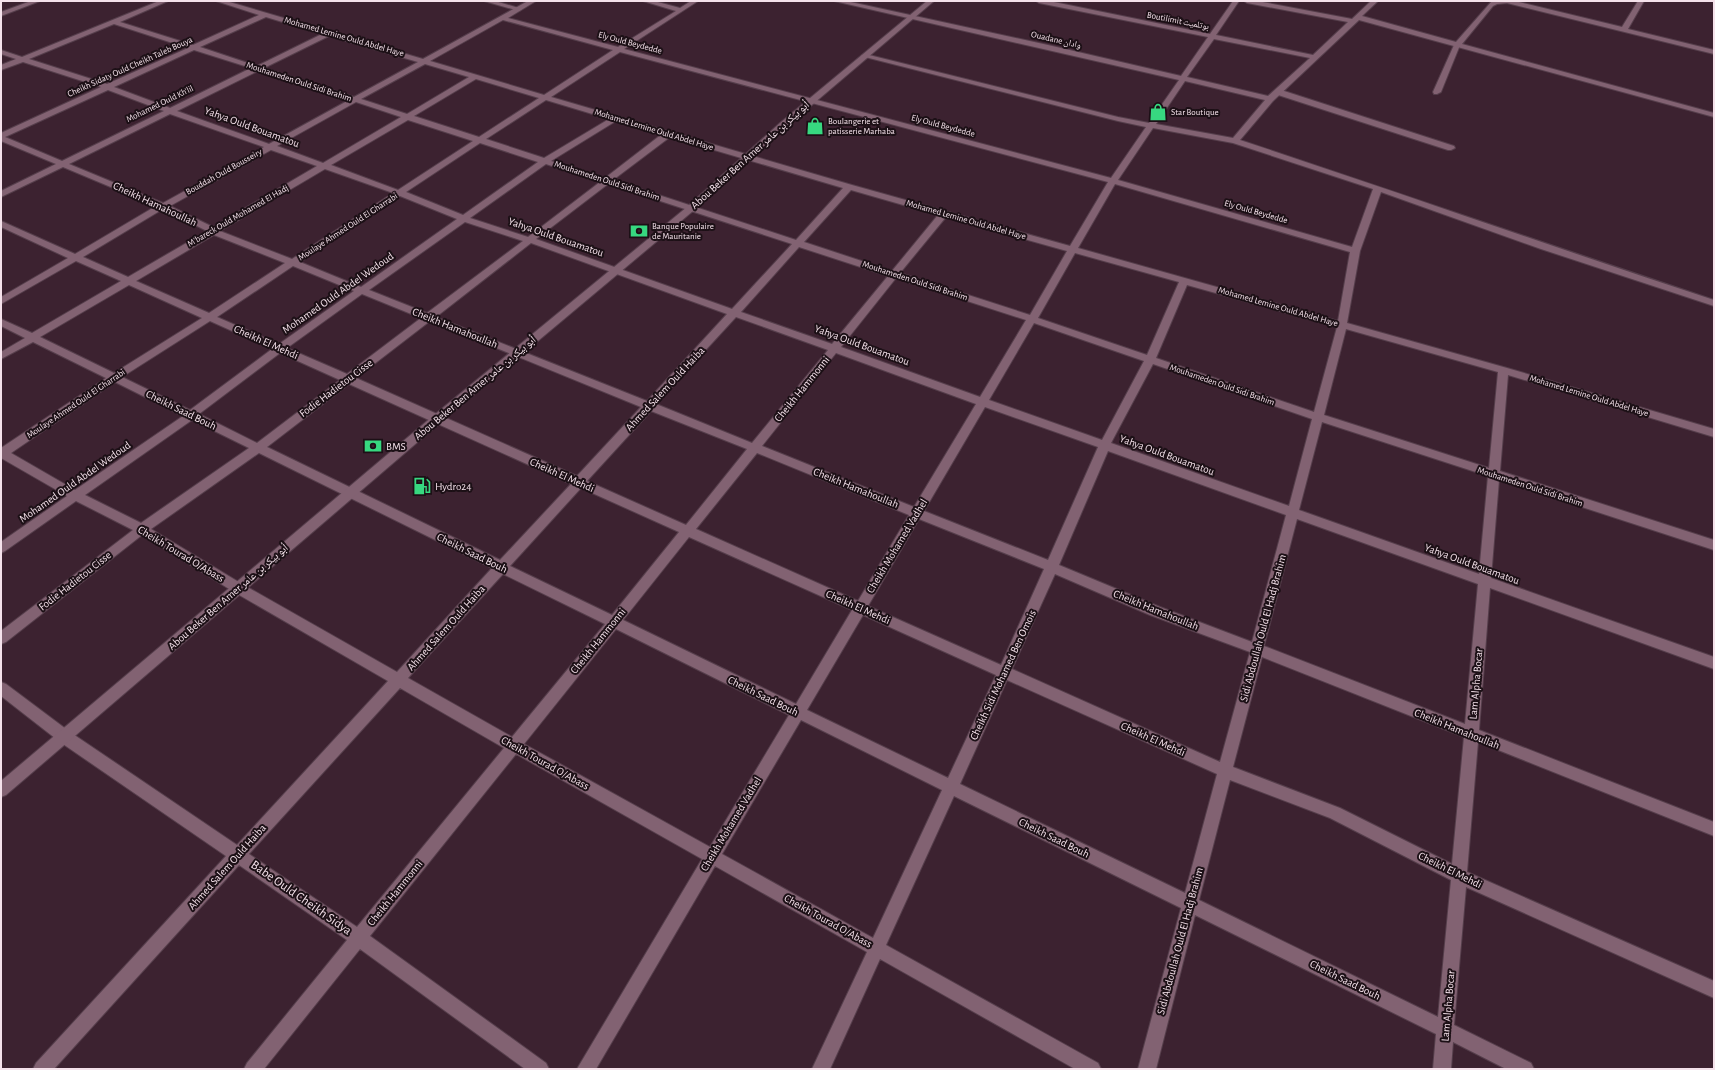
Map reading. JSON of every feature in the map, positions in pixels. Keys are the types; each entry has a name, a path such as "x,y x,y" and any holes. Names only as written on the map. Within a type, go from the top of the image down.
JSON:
{"street":[{"path":"1,14 37,1"},
{"path":"1,68 165,1"},
{"name":"Mohamed Lemine Ould Abdel Haye","path":"219,1 267,14 747,158 1503,370 1714,433"},
{"path":"487,1 519,9"},
{"name":"Bouddah Ould Bousseiry","path":"1,301 270,146 533,1"},
{"path":"646,1 681,10"},
{"name":"Moulaye Ahmed Ould El Gharrabi","path":"2,453 113,378 210,317 545,97 695,1"},
{"name":"Ouadane وادان","path":"837,1 1270,99"},
{"name":"Abou Beker Ben Amer أبو بيكر بن عامر","path":"1,790 437,419 690,208 811,101 931,1"},
{"name":"Boutilimit بوتلميت","path":"1039,1 1314,57"},
{"name":"Cheikh Mohamed Vadhel","path":"586,1069 1113,181 1213,37 1236,1"},
{"path":"1247,1 1354,19 1457,44 1714,115"},
{"path":"1235,141 1270,99 1374,1"},
{"path":"1624,30 1641,1"},
{"path":"1437,92 1457,44 1491,5 1500,2 1518,3 1714,52"},
{"name":"Cheikh Sidaty Ould Cheikh Taleb Bouya","path":"1,137 267,14"},
{"name":"Ely Ould Beydedde","path":"502,18 1113,181 1355,251"},
{"name":"Mouhameden Ould Sidi Brahim","path":"115,22 1032,319 1149,361 1494,475 1714,545"},
{"name":"Mohamed Ould Kh'lil","path":"1,194 329,33"},
{"name":"Yahya Ould Bouamatou","path":"1,52 108,87 465,218 835,348 1714,663"},
{"path":"864,56 1151,126 1235,141 1378,188 1560,252 1714,303"},
{"name":"M'bareck Ould Mohamed El Hadj","path":"1,356 475,77"},
{"path":"1278,92 1451,148"},
{"name":"Mohamed Ould Abdel Wedoud","path":"1,548 191,415 280,348 545,161 615,118"},
{"name":"Fodie Hadietou Cisse","path":"1,638 142,529 258,448 668,134"},
{"name":"Cheikh Hamahoullah","path":"1,137 164,206 213,231 1052,567 1155,611 1257,649 1471,735 1714,829"},
{"name":"Ahmed Salem Ould Haiba","path":"42,1069 799,244 849,187"},
{"name":"Sidi Abdoullah Ould El Hadj Brahim","path":"1147,1069 1342,325 1355,251 1378,188"},
{"name":"Cheikh Hammonni","path":"253,1069 944,213"},
{"name":"Cheikh El Mehdi","path":"1,224 1225,771 1335,813 1460,876 1714,990"},
{"name":"Cheikh Sidi Mohamed Ben Omois","path":"821,1069 950,787 1032,614 1105,445 1149,361 1184,281"},
{"name":"Cheikh Saad Bouh","path":"1,322 798,713 1336,974 1525,1069"},
{"name":"Lam Alpha Bocar","path":"1442,1069 1503,370"},
{"name":"Cheikh Tourad O/Abass","path":"2,453 76,496 142,529 238,588 514,746 1092,1069"},
{"name":"Babe Ould Cheikh Sidya","path":"1,688 65,736 359,938 540,1069"}],"place":[{"name":"Star Boutique","path":"1158,112"},
{"name":"Boulangerie et patisserie Marhaba","path":"815,126"},
{"name":"Banque Populaire de Mauritanie","path":"639,231"},
{"name":"BMS","path":"373,446"},
{"name":"Hydro24","path":"422,486"}]}
